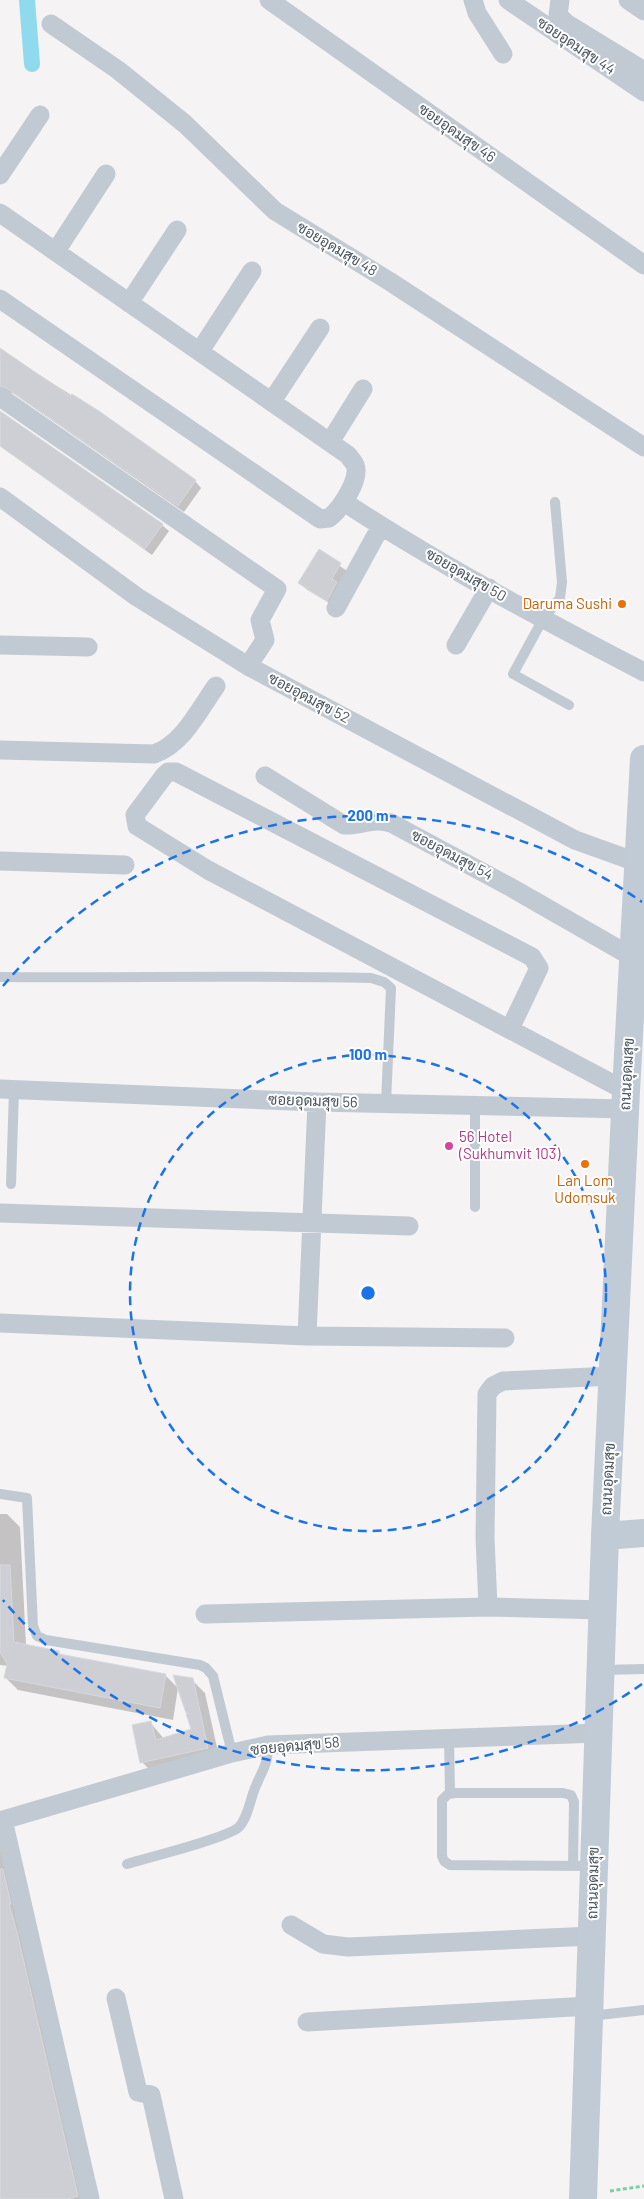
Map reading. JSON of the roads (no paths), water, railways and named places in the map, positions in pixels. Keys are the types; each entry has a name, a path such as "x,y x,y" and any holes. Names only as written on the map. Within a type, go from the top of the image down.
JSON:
{"main road":[{"name":"ถนนอุดมสุข","path":"584,2199 592,1936 584,1866 599,1733 605,1536 644,758"},
{"path":"605,1536 644,1533"}],"street":[{"name":"ซอยอุดมสุข 46","path":"269,0 644,265"},
{"path":"473,0 477,13 503,54"},
{"name":"ซอยอุดมสุข 44","path":"508,0 644,92"},
{"path":"560,0 558,15 566,23 644,71"},
{"path":"628,0 644,11"},
{"name":"ซอยอุดมสุข 48","path":"51,24 118,70 185,124 275,212 390,280 644,447"},
{"path":"0,175 40,115"},
{"path":"56,251 106,174"},
{"path":"0,213 348,455 356,465 356,476 344,502 329,518 320,519 0,299"},
{"path":"129,302 177,230"},
{"path":"200,351 252,271"},
{"path":"272,401 320,328"},
{"path":"330,442 363,389"},
{"path":"0,397 277,588 260,620 264,640 248,666"},
{"name":"ซอยอุดมสุข 52","path":"0,497 137,597 248,666 574,840 639,863"},
{"name":"ซอยอุดมสุข 50","path":"344,502 381,526 543,619 644,672"},
{"path":"336,608 381,526"},
{"path":"456,645 489,588"},
{"path":"0,645 88,647"},
{"path":"0,750 154,754 174,743 216,686"},
{"path":"510,1029 539,968 532,957 176,772 168,772 164,776 135,815 137,826 208,870 510,1029 626,1100"},
{"name":"ซอยอุดมสุข 54","path":"265,776 344,825 355,826 381,819 391,822 512,888 634,958"},
{"path":"0,861 125,865"},
{"name":"ซอยอุดมสุข 56","path":"7,1090 475,1107 626,1100"},
{"path":"308,1336 317,1102"},
{"path":"0,1214 409,1226"},
{"path":"0,1323 308,1336 505,1338"},
{"path":"488,1607 485,1538 486,1394 493,1386 503,1381 613,1376"},
{"path":"205,1614 488,1607 603,1610"},
{"name":"ซอยอุดมสุข 58","path":"1,1820 232,1753 268,1745 599,1733"},
{"path":"1,1820 90,2199"},
{"path":"291,1925 323,1944 348,1947 592,1936"},
{"path":"116,1998 138,2092 150,2095 174,2199"},
{"path":"307,2022 589,2011"}],"lane":[{"path":"555,502 562,582 560,598 543,619 513,674 569,705"},
{"path":"0,976 90,978 278,976 371,978 384,982 390,988 386,1103"},
{"path":"7,1090 11,1184"},
{"path":"475,1107 475,1207"},
{"path":"0,1494 27,1498 33,1626 37,1636 46,1640 200,1665 206,1668 213,1676 232,1753"},
{"path":"601,1670 644,1669"},
{"path":"449,1737 450,1793 442,1803 442,1856 447,1864 452,1866 584,1866 574,1802 570,1795 564,1793 450,1793"},
{"path":"127,1864 222,1836 237,1828 243,1820 258,1780 265,1769 268,1760 268,1745"},
{"path":"589,2011 644,2010"}],"waterway":[{"path":"27,0 32,64"}],"place":[{"name":"Daruma Sushi","path":"622,604"},
{"name":"56 Hotel (Sukhumvit 103)","path":"449,1146"},
{"name":"Lan Lom Udomsuk","path":"585,1164"}]}
